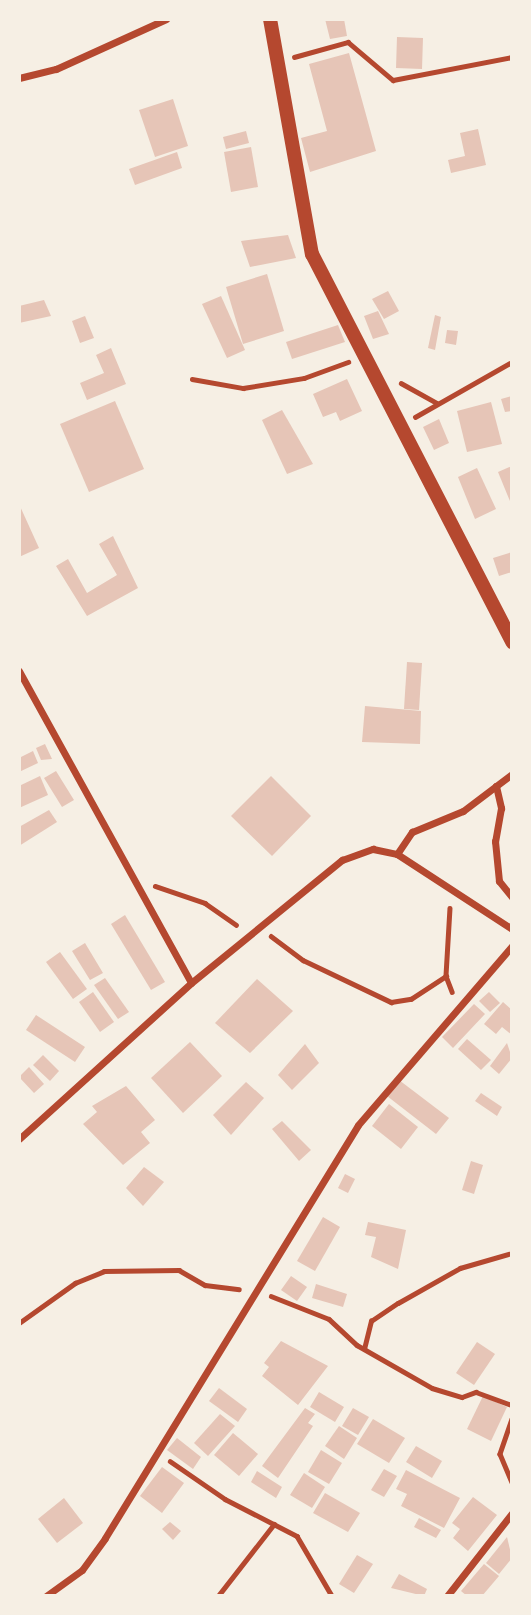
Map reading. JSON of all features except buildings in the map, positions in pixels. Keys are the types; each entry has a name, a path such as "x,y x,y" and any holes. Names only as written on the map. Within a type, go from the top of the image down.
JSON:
{"main road":[{"path":"270,19 312,254 512,642"}],"street":[{"path":"19,78 56,68 166,19"},
{"path":"19,671 191,983"},
{"path":"397,854 412,832 463,811 512,774"},
{"path":"496,786 501,808 496,863 512,897"},
{"path":"19,1139 191,983 342,860 373,849 397,854 512,929"},
{"path":"46,1596 82,1570 158,1452 358,1125 457,1006 512,946"},
{"path":"447,1596 512,1513"}],"path":[{"path":"276,62 348,42 393,80 512,57"},
{"path":"192,379 243,387 304,378 344,361 372,367 437,403"},
{"path":"401,425 512,362"},
{"path":"136,884 186,895 217,918 259,930 303,960 391,1002 411,999 446,976"},
{"path":"452,890 446,976 457,1006"},
{"path":"364,1349 371,1321 398,1303 460,1268 512,1253"},
{"path":"19,1323 75,1283 104,1271 169,1268 205,1285 258,1289 329,1319 364,1349 447,1395 476,1392 512,1405"},
{"path":"512,1419 500,1454 512,1482"},
{"path":"158,1452 225,1499 298,1536 332,1596"},
{"path":"218,1596 274,1524"}]}
